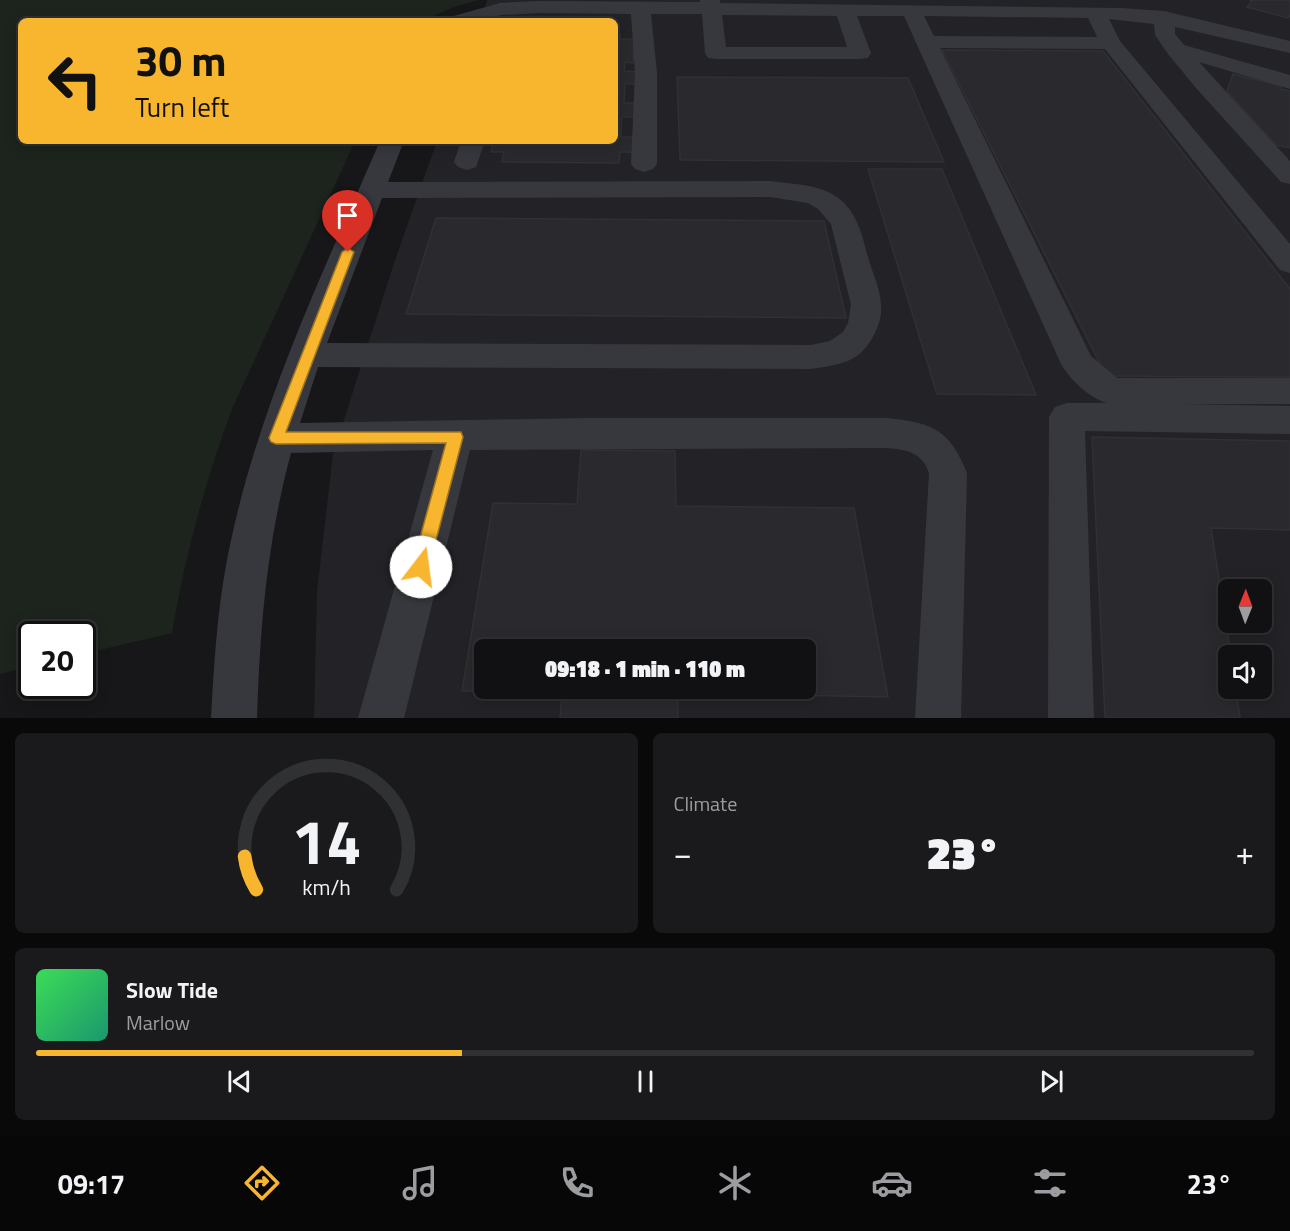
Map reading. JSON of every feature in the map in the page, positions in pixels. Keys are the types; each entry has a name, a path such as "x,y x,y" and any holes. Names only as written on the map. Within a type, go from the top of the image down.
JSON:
{"street":[{"path":"466,18 500,9 586,4 635,22 711,4 845,10 956,5 1123,7 1164,17 1209,18 1290,47"},
{"path":"711,4 716,53 860,53 845,10"},
{"path":"900,7 926,42 1078,364 1110,391 1290,392"},
{"path":"1083,8 1290,263"},
{"path":"1164,17 1165,35 1176,49 1204,83 1279,155 1290,176"},
{"path":"635,22 646,73 644,164"},
{"path":"926,42 1112,43"},
{"path":"1176,49 1290,82"},
{"path":"234,718 243,584 260,499 276,438 391,144"},
{"path":"307,355 811,357 839,352 855,340 864,323 866,305 845,224 828,203 815,196 770,189 372,190"},
{"path":"1071,718 1067,417 1290,420"},
{"path":"276,438 455,437 587,433 887,433 925,440 935,447 944,460 948,473 938,718"},
{"path":"381,718 455,437"}],"shaded area":[{"path":"0,0 478,0 454,7 430,18 18,18 18,144 354,144 232,409 197,520 172,633 96,651 96,621 18,621 18,669 0,674"},
{"path":"487,0 1290,0 1290,718 314,718 317,591 333,454 394,263 436,144 618,144 618,18 481,18"}],"building":[{"path":"1249,0 1290,0 1290,15 1288,18 1247,7 1252,1"},
{"path":"618,34 620,34 620,39 634,39 633,63 625,62 624,71 636,72 636,84 625,84 624,103 635,103 634,117 622,117 621,137 633,137 633,152 620,152 619,163 502,162 504,152 491,152 493,144 618,144"},
{"path":"942,50 1103,51 1290,289 1290,377 1106,376"},
{"path":"1233,74 1281,86 1280,89 1290,91 1290,148 1276,145 1227,91"},
{"path":"677,77 908,78 944,162 680,160"},
{"path":"868,169 942,169 1036,395 937,394"},
{"path":"436,218 824,221 846,318 406,314"},
{"path":"1092,437 1290,441 1290,530 1211,528 1219,579 1218,633 1227,633 1229,645 1218,645 1218,699 1237,699 1240,718 1105,718"},
{"path":"581,450 675,451 676,506 854,508 888,697 816,696 816,639 474,639 474,691 462,691 493,503 577,504"},
{"path":"562,699 678,699 678,718 560,718"}],"route":[{"path":"348,252 276,438 455,437 421,567"}]}
